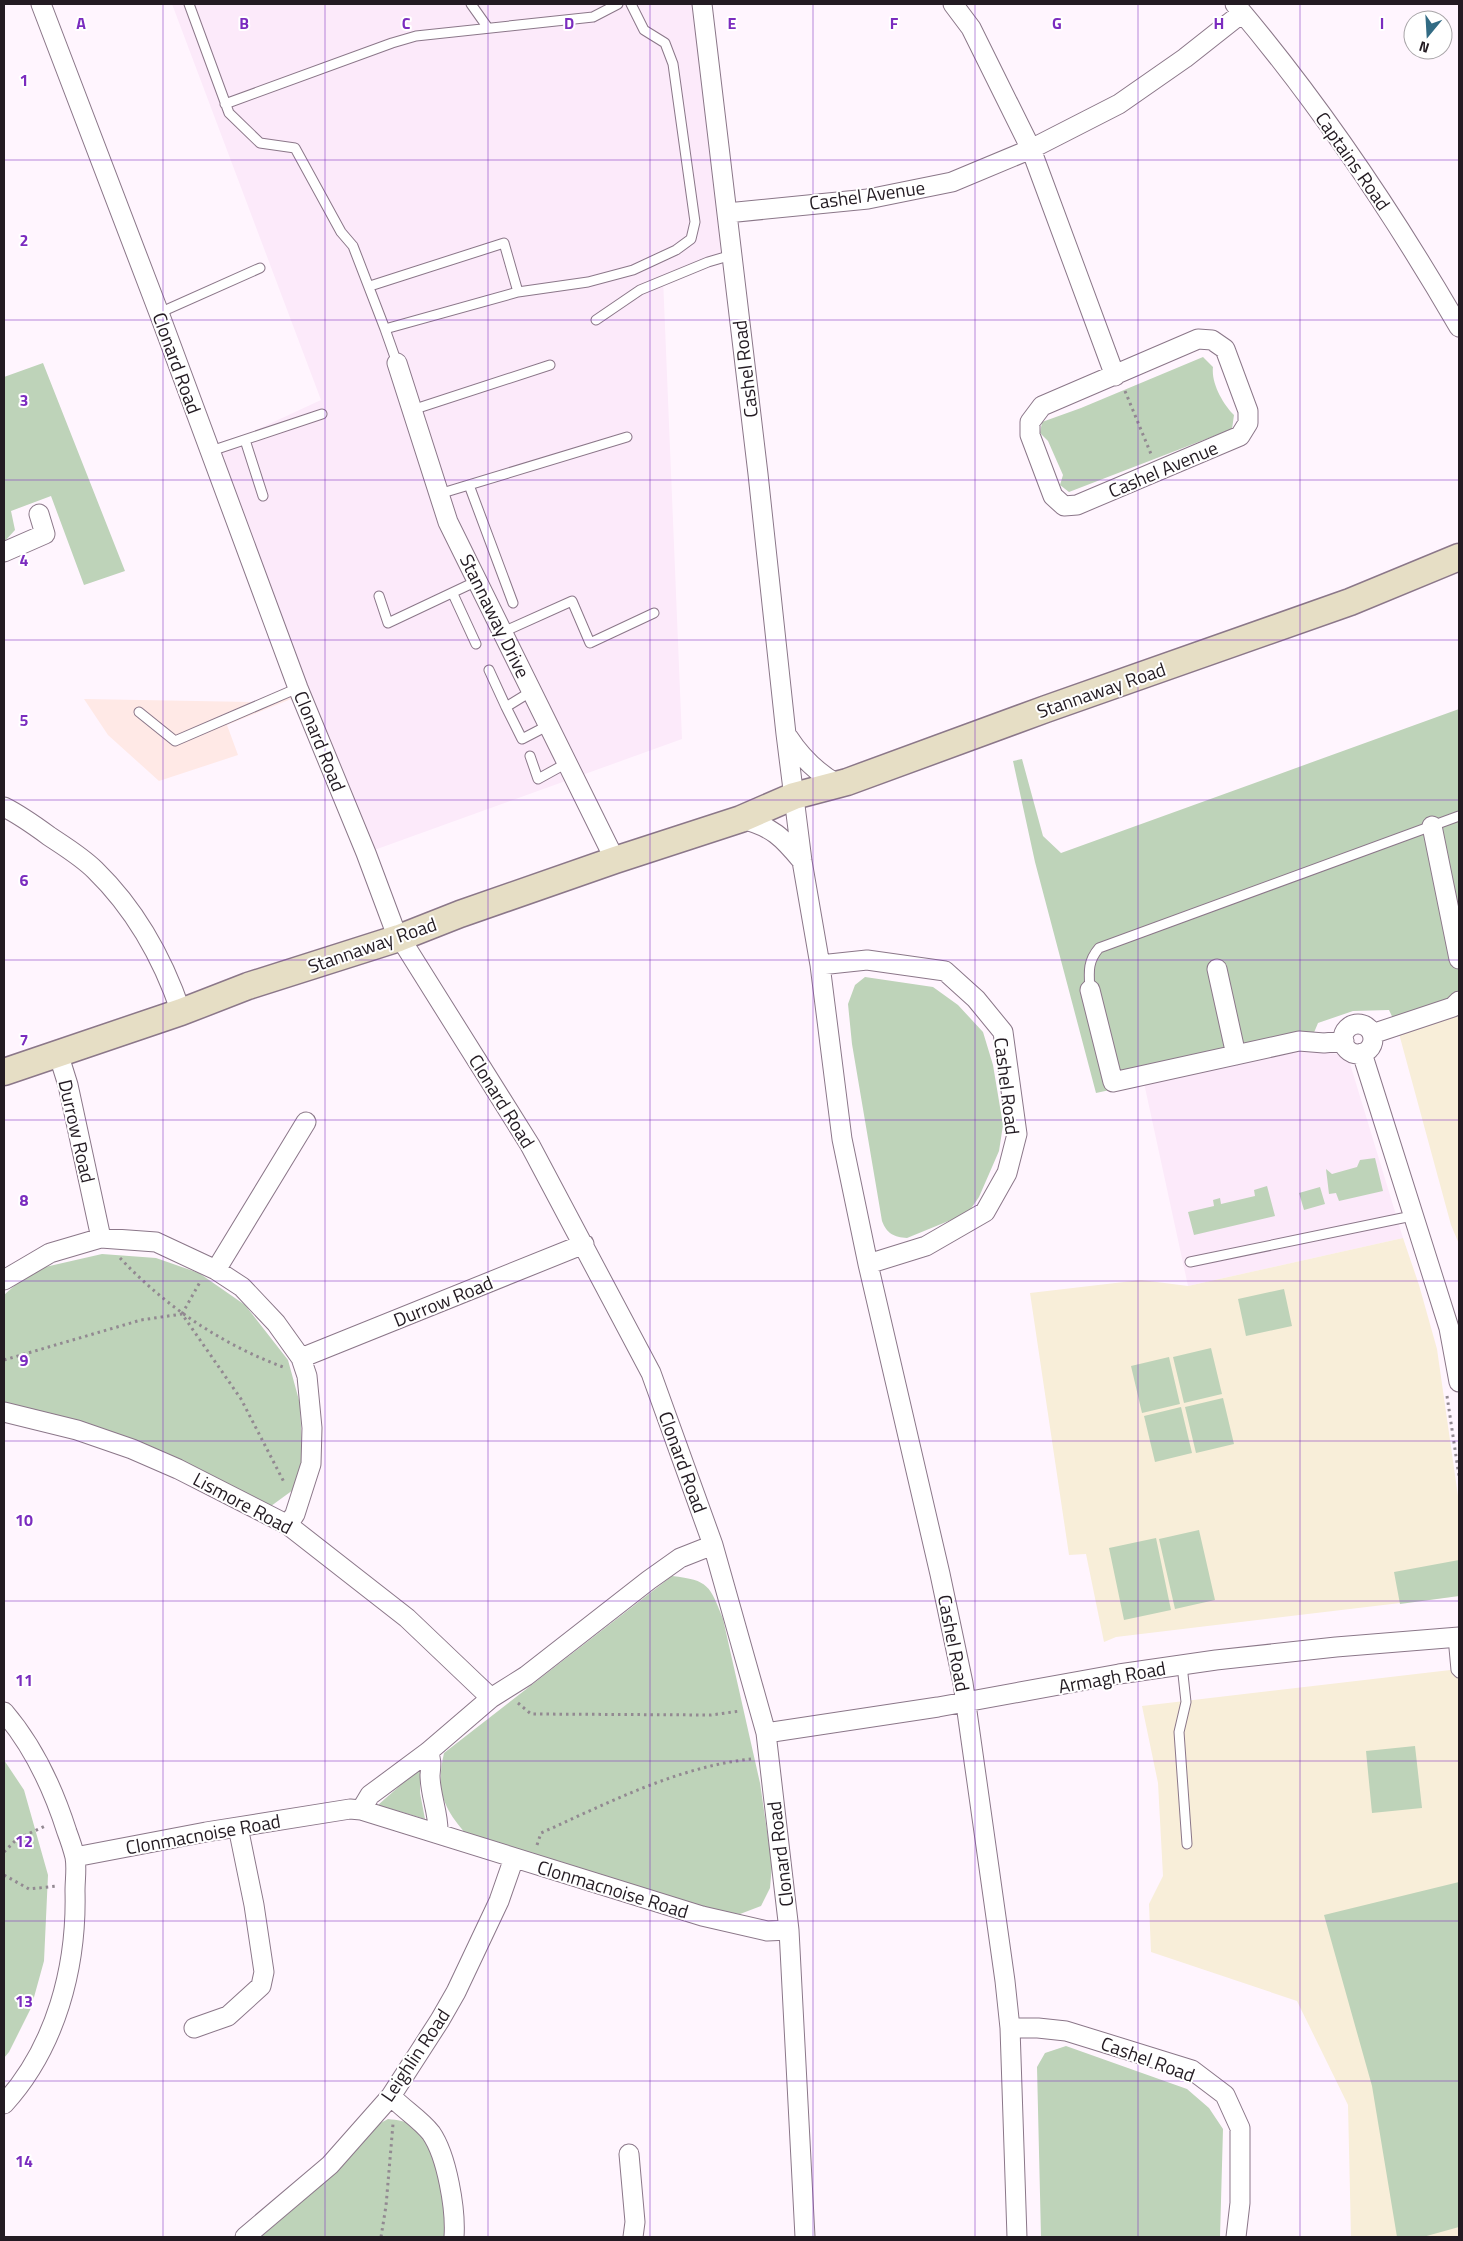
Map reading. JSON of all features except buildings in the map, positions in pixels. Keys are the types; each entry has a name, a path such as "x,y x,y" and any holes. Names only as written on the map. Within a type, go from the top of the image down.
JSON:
{"street":[{"name":"Clonard Road","path":"40,4 159,313 298,688 399,938 530,1145 584,1244 651,1374 713,1545 766,1733 789,1930 805,2237"},
{"name":"Cashel Road","path":"702,4 786,734 802,861 820,965 842,1139 868,1264 940,1574 963,1683 1010,2028 1017,2237"},
{"path":"953,4 971,28 1030,149 1115,376"},
{"name":"Cashel Avenue","path":"727,212 868,199 952,182 1030,149 1119,104 1185,58 1238,8"},
{"name":"Captains Road","path":"1238,8 1302,89 1390,215 1426,270 1459,327"},
{"name":"Cashel Avenue","path":"1198,339 1212,340 1225,349 1248,411 1248,423 1240,436 1076,505 1064,506 1052,496 1030,435 1030,422 1042,406 1115,376 1198,339"},
{"name":"Stannaway Drive","path":"397,363 448,522 615,860"},
{"path":"4,552 45,534 39,514"},
{"name":"Stannaway Road","path":"4,1072 181,1012 248,986 399,938 460,914 615,860 741,819 794,796 837,784 1350,602 1459,557"},
{"name":"Cashel Road","path":"786,734 801,757 824,777 837,784"},
{"path":"4,807 36,826 94,868 115,892 143,930 159,958 181,1012"},
{"path":"741,819 761,824 773,831 783,838 802,861"},
{"path":"1432,826 1459,959"},
{"name":"Cashel Road","path":"820,965 867,960 945,971 976,999 1003,1032 1017,1134 1007,1172 985,1212 926,1246 868,1264"},
{"path":"1216,969 1236,1055"},
{"path":"1090,990 1113,1082 1299,1040 1324,1043 1344,1040"},
{"path":"1372,1034 1453,1007 1459,1001"},
{"path":"1356,1024 1366,1026 1372,1034 1370,1048 1362,1053 1349,1051 1344,1040 1347,1029 1356,1024"},
{"name":"Durrow Road","path":"58,1053 68,1085 101,1238"},
{"path":"1362,1053 1449,1328 1453,1385"},
{"path":"212,1268 306,1122"},
{"path":"4,1280 50,1253 101,1238 156,1242 212,1268 242,1287 276,1323 301,1358 308,1376 312,1428 311,1464 300,1501 288,1525"},
{"name":"Durrow Road","path":"301,1358 584,1244"},
{"name":"Lismore Road","path":"4,1412 77,1430 132,1449 187,1473 288,1525 406,1618 491,1698"},
{"path":"361,1810 370,1795 428,1752 491,1698 526,1676 680,1558 713,1545"},
{"name":"Armagh Road","path":"766,1733 965,1702 1182,1665 1331,1648 1456,1637"},
{"path":"4,1712 26,1741 47,1778 62,1818 75,1858 76,1917 69,1974 56,2017 37,2057 4,2104"},
{"path":"428,1752 432,1762 432,1792 439,1825 438,1833"},
{"name":"Clonmacnoise Road","path":"75,1858 238,1827 350,1809 361,1810 721,1921 767,1931 789,1930"},
{"path":"194,2028 228,2016 261,1986 264,1972 254,1906 238,1827"},
{"name":"Leighlin Road","path":"245,2237 330,2165 395,2101 460,1984 499,1900 522,1861"},
{"name":"Cashel Road","path":"1010,2028 1066,2031 1192,2070 1226,2094 1240,2128 1240,2203 1236,2237"},
{"path":"395,2101 422,2124 431,2134 437,2146 451,2192 456,2220 454,2237"},
{"path":"629,2154 634,2222 633,2237"}],"lane":[{"path":"189,4 229,113 260,143 295,148 341,232 353,246 370,286 397,363"},
{"path":"471,4 488,28"},
{"path":"225,104 416,36 593,17 618,4"},
{"path":"386,329 518,292 588,282 633,270 676,250 691,239 695,222 673,64 665,43 644,30 631,4"},
{"path":"370,286 504,243 518,292"},
{"path":"596,320 640,290 708,262 732,255"},
{"path":"159,313 260,268"},
{"path":"412,410 550,365"},
{"path":"211,452 322,414"},
{"path":"439,494 627,437"},
{"path":"245,440 263,496"},
{"path":"468,485 512,603"},
{"path":"379,596 388,623 453,594 477,581"},
{"path":"453,594 476,644"},
{"path":"503,632 572,601 590,642 654,613"},
{"path":"489,670 522,739 549,725"},
{"path":"139,712 175,741 298,688"},
{"path":"506,707 532,691"},
{"path":"530,756 538,779 567,763"},
{"path":"1090,990 1088,966 1091,956 1099,948 1459,816"},
{"path":"1190,1262 1412,1216"},
{"path":"1456,1637 1456,1670 1459,1673"},
{"path":"1182,1665 1186,1702 1179,1732 1187,1844"}],"path":[{"path":"1115,376 1123,386 1158,472"},
{"path":"101,1238 141,1280 182,1314 256,1357 308,1376"},
{"path":"4,1360 142,1320 182,1314 212,1268"},
{"path":"182,1314 241,1399 288,1489 300,1501"},
{"path":"1453,1385 1459,1476"},
{"path":"491,1698 515,1701 531,1714 711,1715 758,1708"},
{"path":"522,1861 541,1833 648,1786 723,1762 769,1757"},
{"path":"4,1852 17,1839 62,1818"},
{"path":"4,1875 30,1889 75,1884"},
{"path":"381,2237 386,2206 395,2101"}],"shaded area":[{"path":"172,4 703,4 732,255 663,278 682,739 366,853 211,451 321,400"},
{"path":"298,688 301,695 227,725 238,755 159,781 108,735 84,699 252,702"},
{"path":"1459,1016 1459,1244 1451,1225 1398,1030"},
{"path":"1308,1047 1348,1057 1403,1238 1188,1286 1144,1083"},
{"path":"1403,1238 1419,1285 1437,1349 1459,1503 1459,1596 1116,1637 1104,1642 1086,1554 1069,1555 1030,1293 1141,1280 1188,1286"},
{"path":"1459,1669 1459,2237 1351,2237 1348,2105 1297,2001 1151,1952 1149,1904 1163,1876 1158,1783 1142,1706"}],"green space":[{"path":"1203,357 1213,367 1214,380 1219,393 1234,415 1232,429 1069,492 1060,485 1063,475 1048,441 1040,433 1042,422 1081,408"},
{"path":"43,363 125,571 84,585 51,496 11,511 15,530 4,542 4,377"},
{"path":"1459,709 1459,1016 1398,1029 1389,1010 1353,1011 1318,1023 1308,1047 1096,1093 1035,862 1013,761 1022,759 1043,836 1061,853"},
{"path":"865,977 933,987 958,1005 983,1032 993,1065 1003,1125 999,1151 979,1197 968,1213 907,1238 892,1234 886,1229 882,1221 852,1044 848,1004 855,985"},
{"path":"1375,1158 1383,1191 1339,1201 1336,1193 1329,1194 1326,1169 1332,1174 1357,1167 1360,1160"},
{"path":"1267,1186 1275,1216 1194,1235 1188,1212 1214,1206 1213,1200 1220,1198 1221,1204 1255,1196 1254,1190"},
{"path":"1320,1187 1325,1204 1304,1210 1299,1193"},
{"path":"102,1254 156,1258 199,1273 245,1305 288,1360 300,1404 303,1469 293,1490 271,1506 171,1456 74,1419 4,1404 4,1295 32,1270"},
{"path":"1284,1289 1292,1326 1246,1336 1238,1299"},
{"path":"1211,1348 1222,1394 1184,1403 1173,1357"},
{"path":"1169,1357 1180,1404 1142,1413 1131,1366"},
{"path":"1223,1398 1234,1444 1196,1453 1185,1407"},
{"path":"1181,1407 1192,1453 1155,1462 1144,1416"},
{"path":"1199,1530 1215,1600 1175,1609 1159,1539"},
{"path":"1156,1538 1171,1610 1124,1620 1109,1548"},
{"path":"1459,1560 1459,1596 1400,1604 1394,1572"},
{"path":"672,1576 701,1583 711,1592 719,1608 760,1783 772,1865 770,1888 761,1906 740,1914 718,1912 467,1835 452,1815 443,1797 441,1777 444,1753"},
{"path":"1415,1746 1422,1808 1372,1813 1366,1751"},
{"path":"4,1760 24,1790 48,1875 44,1961 31,2008 9,2052 4,2058"},
{"path":"420,1768 420,1793 425,1819 378,1805"},
{"path":"1459,1882 1459,2227 1423,2237 1397,2237 1372,2086 1324,1915"},
{"path":"1066,2046 1187,2089 1209,2108 1223,2129 1220,2237 1041,2237 1037,2067 1045,2053"},
{"path":"388,2119 398,2120 414,2126 428,2142 442,2179 447,2204 449,2223 446,2237 261,2237 327,2180 375,2126"}]}
